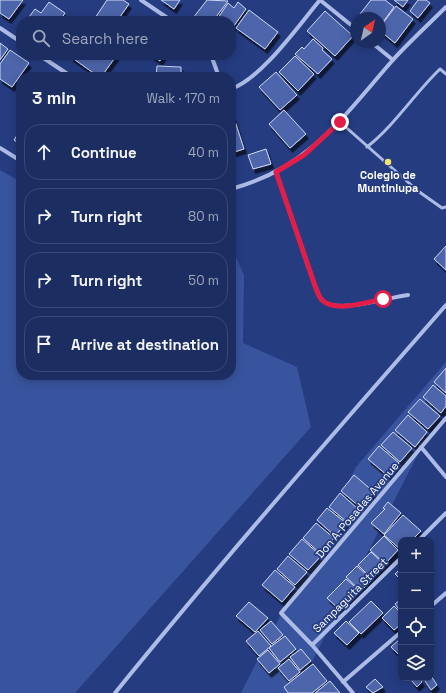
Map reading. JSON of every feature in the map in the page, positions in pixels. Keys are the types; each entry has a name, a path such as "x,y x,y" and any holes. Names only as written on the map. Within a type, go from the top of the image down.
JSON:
{"street":[{"path":"141,0 165,16"},
{"path":"236,87 247,81 269,61 320,0 350,24"},
{"path":"236,188 276,172 304,155 340,122 393,60 446,7"},
{"path":"0,28 16,39"},
{"path":"378,48 393,60"},
{"path":"46,60 64,72"},
{"path":"213,60 217,72"},
{"path":"0,148 16,159"},
{"path":"276,172 314,283 322,300 326,303 342,307 408,295"},
{"path":"115,693 241,542 446,305"},
{"name":"Don A. Posadas Avenue","path":"312,645 281,613 446,418"},
{"path":"421,447 446,477"},
{"path":"422,537 446,514"},
{"name":"Sampaguita Street","path":"312,645 398,561"},
{"path":"434,603 446,593"},
{"path":"344,682 398,635"},
{"path":"312,645 353,693"}],"lane":[{"path":"366,147 380,136 430,78 440,69 446,74"},
{"path":"340,122 366,147 418,191 442,208 446,207"}],"shaded area":[{"path":"0,170 16,179 16,380 236,380 236,257 244,275 243,343 297,367 311,427 75,693 0,693"},
{"path":"446,362 446,399 296,693 241,693 356,467"}],"building":[{"path":"0,0 23,0 9,19 0,13"},
{"path":"107,0 123,0 129,4 121,16 96,16"},
{"path":"161,0 180,0 174,9"},
{"path":"207,0 228,1 217,16 195,16"},
{"path":"371,0 385,0 394,7 386,18 386,12 362,12"},
{"path":"394,0 408,0 403,7"},
{"path":"418,0 426,0 430,3 418,18 410,11"},
{"path":"49,2 65,13 63,16 30,16 35,9 41,13"},
{"path":"238,2 246,9 236,23 236,16 219,16 228,3 234,8"},
{"path":"396,6 413,19 395,43 386,36 386,19"},
{"path":"249,10 278,32 265,49 236,28"},
{"path":"325,11 350,33 350,39 335,56 307,31"},
{"path":"313,39 332,59 318,74 295,54 302,47 304,49"},
{"path":"0,43 8,49 0,60"},
{"path":"10,50 16,54 16,60 25,60 29,63 23,72 16,72 16,81 12,87 0,79 0,64"},
{"path":"295,56 314,74 298,91 279,72"},
{"path":"75,60 113,60 105,72 92,72"},
{"path":"157,66 181,67 181,72 156,72"},
{"path":"276,72 297,95 280,110 259,87"},
{"path":"284,110 306,134 290,148 269,124"},
{"path":"236,124 244,149 236,151"},
{"path":"266,149 271,164 253,169 248,155"},
{"path":"446,246 446,270 434,259"},
{"path":"446,368 446,393 434,382"},
{"path":"433,385 446,396 446,406 441,413 423,397"},
{"path":"420,399 440,416 428,429 408,412"},
{"path":"408,415 427,432 415,447 395,430"},
{"path":"393,432 412,448 400,462 381,445"},
{"path":"379,446 399,463 388,476 368,459"},
{"path":"354,475 374,492 360,507 341,491"},
{"path":"340,493 358,509 347,522 329,507"},
{"path":"388,502 401,513 384,534 371,523 385,509 383,508"},
{"path":"327,508 346,523 335,536 317,520"},
{"path":"403,515 421,531 415,537 398,537 398,547 384,535"},
{"path":"316,523 334,538 321,554 303,538"},
{"path":"384,536 398,550 385,564 370,550"},
{"path":"302,539 321,556 308,570 289,554"},
{"path":"371,552 385,565 372,579 358,565"},
{"path":"288,556 307,572 295,585 277,569"},
{"path":"357,566 372,580 361,591 346,577"},
{"path":"275,570 295,587 282,602 262,585"},
{"path":"346,579 360,591 341,611 327,598"},
{"path":"371,601 383,613 361,634 349,622"},
{"path":"249,602 268,618 255,632 236,616"},
{"path":"394,606 398,610 398,627 394,630 382,618"},
{"path":"271,621 283,635 272,644 260,630"},
{"path":"346,621 359,633 347,645 334,633"},
{"path":"258,631 271,646 259,656 246,641"},
{"path":"285,636 296,649 280,662 269,648"},
{"path":"398,641 398,654 391,647"},
{"path":"301,649 311,661 300,670 290,657"},
{"path":"268,650 280,664 269,673 257,659"},
{"path":"289,659 300,672 289,681 278,668"},
{"path":"313,664 327,681 312,693 288,693 284,687"},
{"path":"375,679 383,687 373,693 366,687"},
{"path":"434,680 437,685 431,690 425,681"},
{"path":"330,681 340,693 315,693"},
{"path":"412,681 421,681 417,687"}],"place":[{"name":"Colegio de Muntinlupa","path":"388,162"}],"route":[{"path":"340,122 304,155 276,172 319,297 326,303 342,307 383,299"}]}
